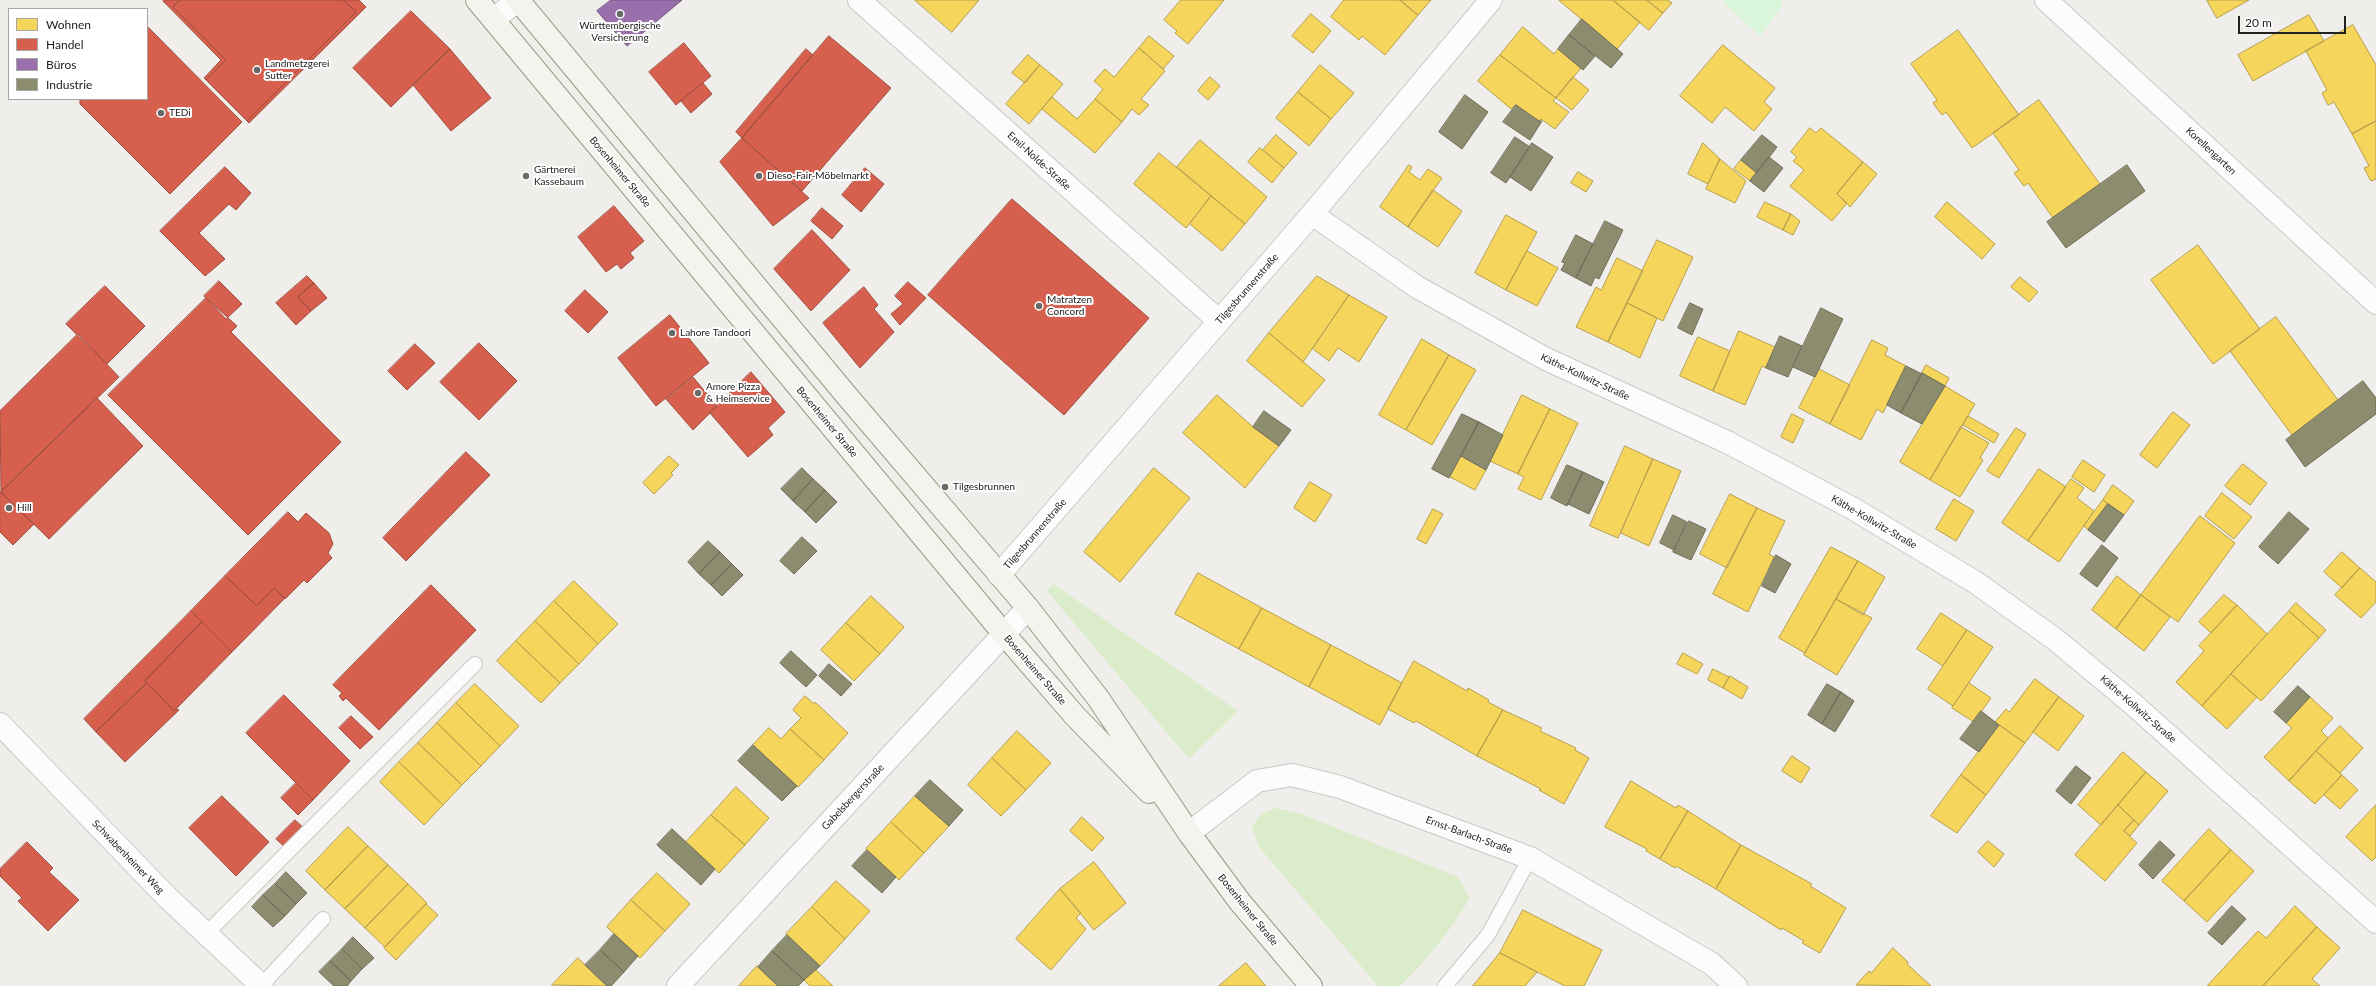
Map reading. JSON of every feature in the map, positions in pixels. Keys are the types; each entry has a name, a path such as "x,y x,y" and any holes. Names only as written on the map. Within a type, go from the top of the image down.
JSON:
{"street":[{"name":"Bosenheimer Straße","path":"478,0 1004,634 1076,716 1189,833"},
{"name":"Bosenheimer Straße","path":"518,0 842,391 1028,608 1098,698 1189,833 1240,902 1311,986"},
{"path":"493,19 518,0"},
{"name":"Emil-Nolde-Straße","path":"858,0 1219,321"},
{"name":"Tilgesbrunnenstraße","path":"999,575 1312,214 1491,0"},
{"name":"Korellengarten","path":"2046,0 2376,303"},
{"name":"Käthe-Kollwitz-Straße","path":"1312,214 1417,287 1546,360 1727,442 1852,508 1975,582 2056,640 2133,704 2376,922"},
{"name":"Gabelsbergerstraße","path":"678,986 1028,608"},
{"name":"Schwabenheimer Weg","path":"0,724 167,897 261,986"},
{"name":"Ernst-Barlach-Straße","path":"1189,833 1257,781 1292,775 1340,787 1530,858 1712,964 1736,986"}],"lane":[{"path":"206,934 475,664"},
{"path":"1445,986 1488,935 1530,858"},
{"path":"261,986 323,919"}],"green space":[{"path":"1725,0 1780,0 1783,4 1760,36 1724,3"},
{"path":"1053,584 1238,711 1189,759 1047,591"},
{"path":"1276,808 1299,813 1458,877 1470,898 1455,922 1438,944 1420,966 1400,986 1378,986 1258,846 1252,827 1261,814"}],"building: Wohnen":[{"path":"915,0 979,0 952,32"},
{"path":"1181,0 1224,0 1188,44 1175,33 1177,31 1164,20"},
{"path":"1344,0 1400,0 1418,15 1385,55 1362,36 1359,40 1331,17"},
{"path":"1400,0 1431,0 1418,15"},
{"path":"1559,0 1613,0 1640,22 1617,49"},
{"path":"1613,0 1647,0 1663,13 1649,30"},
{"path":"1647,0 1668,0 1672,3 1663,13"},
{"path":"2207,0 2249,0 2217,18"},
{"path":"1311,14 1331,31 1313,53 1292,36"},
{"path":"2309,15 2324,41 2253,81 2238,55"},
{"path":"2353,25 2376,65 2376,121 2352,134 2334,102 2328,105 2322,93 2327,90 2306,51"},
{"path":"1523,27 1554,54 1558,49 1581,68 1556,98 1500,55"},
{"path":"1958,30 2019,115 1972,148 1946,112 1942,115 1933,103 1937,100 1911,64"},
{"path":"1149,36 1174,56 1163,69 1139,48"},
{"path":"1723,45 1775,88 1764,102 1772,109 1754,131 1725,107 1712,123 1680,96"},
{"path":"1139,48 1165,71 1141,99 1149,105 1139,115 1132,109 1122,122 1095,99 1103,89 1094,81 1105,69 1114,77"},
{"path":"1028,55 1040,65 1025,83 1012,73"},
{"path":"1500,55 1556,98 1553,101 1569,112 1555,129 1541,119 1539,121 1516,105 1511,109 1478,81"},
{"path":"1040,65 1063,84 1029,124 1006,104"},
{"path":"1320,65 1354,93 1331,119 1298,92"},
{"path":"1210,77 1220,86 1208,100 1198,91"},
{"path":"1573,77 1589,90 1572,110 1556,98"},
{"path":"1298,92 1331,119 1309,146 1276,118"},
{"path":"1052,97 1077,119 1095,99 1122,122 1095,153 1042,109"},
{"path":"2039,100 2100,184 2053,218 2028,183 2024,186 2014,173 2019,170 1993,133"},
{"path":"2376,121 2376,179 2371,181 2364,168 2369,166 2352,134"},
{"path":"1810,128 1816,133 1821,128 1863,162 1837,194 1847,203 1832,221 1790,186 1804,170 1793,161 1797,157 1791,152"},
{"path":"1276,135 1297,153 1284,168 1263,150"},
{"path":"1200,140 1267,197 1245,224 1177,167"},
{"path":"1703,143 1720,159 1708,184 1688,174"},
{"path":"1260,148 1284,168 1272,183 1248,162"},
{"path":"1159,153 1211,196 1186,228 1134,184"},
{"path":"1720,159 1746,181 1735,203 1706,189"},
{"path":"1741,160 1757,173 1750,181 1734,169"},
{"path":"1863,162 1877,174 1850,207 1837,194"},
{"path":"1409,165 1412,167 1409,172 1420,180 1428,169 1442,178 1408,227 1380,207"},
{"path":"1578,172 1593,181 1586,192 1571,183"},
{"path":"1433,190 1462,211 1438,247 1408,227"},
{"path":"1211,196 1245,224 1222,251 1190,224"},
{"path":"1765,202 1791,214 1783,230 1757,217"},
{"path":"1947,202 1995,244 1982,259 1935,217"},
{"path":"1791,214 1800,221 1793,235 1783,230"},
{"path":"1506,215 1537,232 1506,290 1475,273"},
{"path":"1657,240 1693,257 1663,321 1627,303"},
{"path":"2198,245 2260,329 2213,364 2151,280"},
{"path":"1527,251 1558,268 1537,306 1506,290"},
{"path":"1617,258 1643,271 1608,342 1576,327 1596,287 1601,290"},
{"path":"1317,276 1349,295 1303,362 1269,333"},
{"path":"2020,277 2038,292 2029,302 2011,287"},
{"path":"1349,295 1387,317 1359,362 1338,348 1329,361 1313,349"},
{"path":"1627,303 1657,318 1640,358 1608,342"},
{"path":"2276,317 2338,400 2292,435 2230,351"},
{"path":"1739,331 1775,347 1766,368 1762,366 1745,405 1713,391"},
{"path":"1269,333 1325,380 1302,407 1247,361"},
{"path":"1698,337 1730,351 1713,391 1680,376"},
{"path":"1422,339 1449,355 1406,430 1379,415"},
{"path":"1872,340 1888,348 1885,355 1906,366 1883,413 1877,409 1861,440 1830,424"},
{"path":"1449,355 1476,370 1432,445 1406,430"},
{"path":"1926,365 1949,378 1945,386 1922,373"},
{"path":"1819,369 1850,385 1830,424 1799,408"},
{"path":"1945,386 1975,404 1930,480 1900,462"},
{"path":"1217,395 1253,427 1279,446 1245,488 1183,433"},
{"path":"1522,395 1550,409 1518,474 1490,461"},
{"path":"1550,409 1578,423 1541,500 1518,489 1524,477 1518,474"},
{"path":"2173,412 2190,425 2157,468 2140,455"},
{"path":"1792,414 1804,420 1793,443 1781,437"},
{"path":"1968,416 1999,434 1994,443 1963,425"},
{"path":"1961,427 1989,443 1980,458 1983,460 1960,497 1930,480"},
{"path":"2016,428 2026,434 1999,478 1987,471"},
{"path":"1625,446 1653,459 1618,538 1590,526"},
{"path":"669,456 679,465 671,473 673,475 654,494 643,483"},
{"path":"1461,456 1486,470 1475,490 1450,477"},
{"path":"1653,459 1681,471 1649,546 1621,533"},
{"path":"2083,460 2105,475 2094,492 2072,477"},
{"path":"2243,464 2267,483 2250,505 2225,486"},
{"path":"1154,468 1190,498 1120,582 1084,552"},
{"path":"2039,469 2066,487 2028,541 2002,523"},
{"path":"2071,479 2084,488 2077,498 2094,511 2059,562 2028,541"},
{"path":"1310,482 1332,495 1315,522 1294,508"},
{"path":"2113,485 2134,501 2124,515 2103,500"},
{"path":"2222,493 2252,517 2234,539 2205,516"},
{"path":"1730,494 1757,508 1727,568 1700,554"},
{"path":"1954,499 1974,511 1956,541 1936,529"},
{"path":"2103,500 2108,504 2088,530 2084,526"},
{"path":"1757,508 1785,521 1769,554 1774,557 1748,612 1713,594"},
{"path":"1433,509 1443,514 1426,544 1417,539"},
{"path":"2200,516 2235,543 2178,622 2141,595"},
{"path":"1831,547 1858,561 1805,653 1779,638"},
{"path":"2342,552 2360,568 2342,588 2324,572"},
{"path":"1858,561 1885,577 1863,615 1836,599"},
{"path":"2360,568 2376,582 2376,602 2361,618 2335,595"},
{"path":"1198,573 1262,608 1239,649 1175,614"},
{"path":"2117,576 2141,595 2116,629 2092,610"},
{"path":"574,581 618,624 598,644 554,601"},
{"path":"2141,595 2170,617 2144,651 2116,629"},
{"path":"2224,595 2237,605 2211,633 2199,622"},
{"path":"871,596 904,627 880,654 846,623"},
{"path":"1836,599 1872,618 1837,675 1804,655"},
{"path":"554,601 598,644 579,664 535,621"},
{"path":"2296,603 2326,630 2319,638 2289,611"},
{"path":"2237,605 2267,634 2202,706 2176,682 2204,651 2199,646"},
{"path":"1262,608 1331,645 1309,687 1239,649"},
{"path":"2289,611 2319,638 2261,701 2231,674"},
{"path":"1941,613 1967,630 1943,666 1917,649"},
{"path":"535,621 579,664 560,683 516,641"},
{"path":"846,623 880,654 854,681 821,650"},
{"path":"1967,630 1993,647 1953,706 1928,689"},
{"path":"516,641 560,683 541,703 497,661"},
{"path":"1331,645 1402,683 1380,725 1309,687"},
{"path":"1683,653 1703,664 1697,674 1677,664"},
{"path":"1414,661 1467,691 1468,688 1489,700 1488,702 1503,710 1477,756 1416,721 1414,723 1388,709"},
{"path":"1713,669 1729,677 1723,688 1708,680"},
{"path":"2231,674 2257,697 2227,729 2202,706"},
{"path":"1730,676 1748,687 1742,699 1723,688"},
{"path":"2035,679 2059,697 2025,743 1995,722 2006,709 2009,712"},
{"path":"1969,683 1991,698 1974,722 1952,708"},
{"path":"475,684 519,726 500,746 456,703"},
{"path":"805,696 814,704 815,702 848,733 824,760 790,729 801,718 793,710"},
{"path":"2059,697 2084,716 2058,751 2033,732"},
{"path":"2310,697 2333,718 2321,731 2328,738 2289,781 2264,757 2292,728 2286,723"},
{"path":"456,703 500,746 481,766 437,723"},
{"path":"1503,710 1542,728 1540,731 1576,748 1575,750 1589,758 1564,804 1539,790 1541,789 1477,756"},
{"path":"437,723 481,766 462,785 418,743"},
{"path":"1999,725 2025,743 1986,795 1961,775"},
{"path":"2340,726 2363,748 2340,773 2316,751"},
{"path":"769,728 781,739 790,729 824,760 798,787 753,745"},
{"path":"1017,731 1051,763 1026,790 992,758"},
{"path":"418,743 462,785 443,805 399,762"},
{"path":"2316,751 2342,775 2315,804 2289,781"},
{"path":"2123,752 2146,772 2101,825 2078,805"},
{"path":"1792,756 1810,768 1801,783 1782,771"},
{"path":"992,758 1026,790 1001,816 968,785"},
{"path":"399,762 443,805 424,825 380,782"},
{"path":"2146,772 2168,791 2139,825 2118,805"},
{"path":"1961,775 1986,795 1957,833 1931,816"},
{"path":"2342,775 2358,790 2340,809 2324,795"},
{"path":"1631,781 1676,808 1678,805 1688,811 1660,859 1646,851 1647,849 1605,827"},
{"path":"736,787 769,818 745,845 711,815"},
{"path":"915,796 949,826 924,853 891,822"},
{"path":"2118,805 2134,820 2124,831 2137,843 2105,881 2075,855"},
{"path":"2376,805 2376,857 2372,861 2346,837"},
{"path":"1688,811 1741,845 1716,889 1676,866 1675,868 1660,859"},
{"path":"711,815 745,845 719,873 686,842"},
{"path":"1082,817 1104,838 1092,851 1070,831"},
{"path":"2134,820 2139,825 2130,836 2124,831"},
{"path":"891,822 924,853 899,880 866,849"},
{"path":"348,827 368,846 325,890 306,871"},
{"path":"2209,829 2231,850 2184,901 2162,881"},
{"path":"1988,841 2004,854 1994,867 1978,852"},
{"path":"1741,845 1812,884 1810,886 1846,908 1820,953 1802,943 1804,941 1782,928 1781,930 1716,889"},
{"path":"368,846 388,865 345,909 325,890"},
{"path":"2231,850 2254,871 2207,922 2184,901"},
{"path":"1094,862 1126,903 1094,930 1060,889"},
{"path":"388,865 408,884 365,928 345,909"},
{"path":"657,873 690,904 665,931 631,900"},
{"path":"836,881 870,911 845,939 812,907"},
{"path":"408,884 427,903 385,947 365,928"},
{"path":"1060,889 1081,913 1076,918 1086,929 1051,970 1016,939"},
{"path":"631,900 665,931 640,958 607,927"},
{"path":"426,904 438,915 396,960 384,948"},
{"path":"2295,906 2317,927 2263,986 2207,986 2258,931 2266,938"},
{"path":"812,907 845,939 820,966 786,934"},
{"path":"1523,910 1602,950 1584,986 1565,986 1500,953"},
{"path":"2317,927 2340,948 2312,979 2320,986 2263,986"},
{"path":"1893,948 1908,962 1907,964 1931,986 1856,985 1869,971 1871,973"},
{"path":"1500,953 1537,972 1525,986 1473,986"},
{"path":"578,958 585,965 607,986 552,985"},
{"path":"1246,963 1266,986 1219,986"},
{"path":"757,966 758,967 778,986 739,986"},
{"path":"815,968 833,986 810,986 804,980"}],"building: Handel":[{"path":"180,0 173,7 226,60 206,80 204,78 221,60 163,1"},
{"name":"Landmetzgerei Sutter","path":"180,0 343,0 356,12 247,121 206,80 226,60 173,7"},
{"path":"343,0 359,0 366,7 249,123 247,121 356,12"},
{"path":"411,11 450,49 391,107 353,68"},
{"name":"TEDi","path":"148,27 242,122 170,194 80,104 80,100 148,100"},
{"path":"829,36 891,88 802,191 742,138"},
{"path":"684,43 711,76 676,105 649,72"},
{"path":"450,49 491,98 451,131 413,85"},
{"path":"806,49 813,55 742,138 736,132"},
{"path":"703,83 712,94 691,113 681,101"},
{"name":"Dieso-Fair-Möbelmarkt","path":"742,138 809,198 773,226 720,162"},
{"path":"225,167 251,193 236,210 229,204 199,233 225,259 205,276 160,231"},
{"path":"865,168 884,184 861,212 842,195"},
{"name":"Matratzen Concord","path":"1012,199 1149,318 1064,415 928,295"},
{"path":"614,206 644,241 630,253 634,258 621,269 617,264 606,272 578,237"},
{"path":"822,208 843,226 832,239 811,221"},
{"path":"812,230 850,270 811,311 774,269"},
{"path":"307,276 314,283 298,297 311,311 296,325 276,303"},
{"path":"219,281 242,304 226,319 204,296"},
{"path":"908,282 926,298 900,325 891,314 903,304 895,296"},
{"path":"314,283 327,298 311,311 298,297"},
{"path":"105,286 145,326 107,364 66,324"},
{"path":"864,287 878,305 874,309 894,332 860,368 823,323"},
{"path":"585,290 608,312 588,333 565,311"},
{"path":"206,298 237,326 231,332 341,442 248,535 108,395"},
{"path":"670,315 709,363 656,406 618,358"},
{"path":"78,334 119,377 1,492 0,411"},
{"path":"479,343 517,381 479,420 440,382"},
{"path":"415,344 435,363 407,390 388,371"},
{"path":"751,372 785,412 768,428 773,435 748,457 710,413"},
{"path":"693,377 717,406 693,430 666,399"},
{"path":"97,398 143,446 49,539 1,492"},
{"path":"466,452 490,475 406,561 383,538"},
{"name":"Hill","path":"0,492 34,524 13,545 0,532"},
{"path":"288,512 298,522 306,513 329,533 333,544 328,553 332,558 307,583 304,580 285,599 274,588 257,606 225,576"},
{"path":"225,576 257,606 274,588 285,598 232,652 191,611"},
{"path":"431,585 476,630 379,730 346,698 343,701 339,696 342,693 333,685"},
{"path":"191,611 202,622 145,681 147,683 96,732 84,719"},
{"path":"202,622 232,652 174,711 145,681"},
{"path":"147,683 174,711 177,709 179,710 125,762 96,732"},
{"path":"284,695 350,761 313,800 246,733"},
{"path":"351,716 373,737 360,749 339,728"},
{"path":"296,783 313,800 298,815 281,798"},
{"path":"222,796 269,842 236,876 189,828"},
{"path":"295,820 305,829 286,848 276,839"},
{"path":"27,842 53,868 49,872 79,900 48,931 18,901 22,898 0,876 0,869"}],"building: Büros":[{"path":"611,0 682,0 627,46 597,11"}],"building: Industrie":[{"path":"1582,19 1623,54 1611,68 1569,35"},
{"path":"1569,35 1595,56 1583,70 1558,49"},
{"path":"1465,95 1488,112 1462,149 1439,132"},
{"path":"1516,105 1539,121 1542,121 1530,140 1503,122"},
{"path":"1762,135 1777,147 1757,173 1741,160"},
{"path":"1515,137 1530,147 1506,183 1491,173"},
{"path":"1532,143 1553,157 1531,191 1510,177"},
{"path":"1769,157 1783,168 1764,192 1750,181"},
{"path":"2127,165 2145,191 2066,248 2047,222"},
{"path":"1605,221 1623,230 1599,279 1595,277 1591,286 1576,278"},
{"path":"1576,235 1593,244 1576,278 1561,270 1565,263 1562,262"},
{"path":"1690,303 1703,309 1692,335 1678,328"},
{"path":"1821,308 1843,319 1815,377 1793,367"},
{"path":"1780,336 1802,346 1788,377 1766,368"},
{"path":"1906,366 1922,374 1901,413 1887,405"},
{"path":"1922,373 1945,386 1922,424 1901,413"},
{"path":"2363,381 2376,398 2376,414 2305,467 2286,440"},
{"path":"1264,411 1291,430 1279,446 1253,427"},
{"path":"1462,414 1479,422 1449,478 1432,469"},
{"path":"1479,422 1503,435 1486,470 1461,456"},
{"path":"1567,465 1583,472 1567,506 1551,498"},
{"path":"802,468 813,479 793,501 781,489"},
{"path":"1583,472 1604,482 1589,514 1568,504"},
{"path":"813,479 825,490 805,512 793,501"},
{"path":"825,490 837,502 816,523 805,512"},
{"path":"2108,504 2124,515 2104,542 2088,530"},
{"path":"2289,512 2309,529 2278,564 2259,547"},
{"path":"1673,515 1687,522 1674,550 1660,543"},
{"path":"1689,521 1706,529 1691,560 1673,552"},
{"path":"802,537 817,551 794,574 780,561"},
{"path":"708,541 720,552 699,574 688,562"},
{"path":"2102,545 2118,558 2097,587 2080,574"},
{"path":"720,552 732,564 711,585 699,574"},
{"path":"1776,555 1791,564 1775,593 1762,586"},
{"path":"732,564 743,575 722,596 711,585"},
{"path":"791,651 817,675 806,687 780,663"},
{"path":"829,664 852,684 841,696 819,676"},
{"path":"1827,684 1841,692 1822,724 1808,715"},
{"path":"2298,686 2310,697 2286,723 2274,712"},
{"path":"1841,692 1854,701 1835,732 1822,724"},
{"path":"1981,711 1999,725 1979,752 1960,739"},
{"path":"753,745 797,786 782,801 738,761"},
{"path":"2076,766 2091,778 2071,804 2056,791"},
{"path":"930,780 963,810 949,826 915,796"},
{"path":"672,829 715,869 701,885 657,845"},
{"path":"2160,841 2175,855 2153,879 2139,865"},
{"path":"867,850 896,877 882,893 852,866"},
{"path":"286,872 307,893 296,904 275,884"},
{"path":"275,884 296,904 285,916 263,895"},
{"path":"263,895 285,916 273,927 252,907"},
{"path":"2232,906 2246,919 2222,945 2208,933"},
{"path":"614,934 638,956 624,972 600,950"},
{"path":"787,935 820,966 804,980 772,951"},
{"path":"353,937 374,958 362,969 342,949"},
{"path":"342,949 362,969 351,981 330,961"},
{"path":"600,950 624,972 611,986 607,986 585,965"},
{"path":"772,951 804,980 798,986 778,986 758,967"},
{"path":"330,961 351,981 347,986 334,986 319,972"}],"place":[{"name":"Württembergische Versicherung","path":"620,14"},
{"name":"Landmetzgerei Sutter","path":"257,70"},
{"name":"TEDi","path":"161,113"},
{"name":"Gärtnerei Kassebaum","path":"526,176"},
{"name":"Dieso-Fair-Möbelmarkt","path":"759,176"},
{"name":"Matratzen Concord","path":"1039,306"},
{"name":"Lahore Tandoori","path":"672,333"},
{"name":"Amore Pizza & Heimservice","path":"698,393"},
{"name":"Tilgesbrunnen","path":"945,487"},
{"name":"Hill","path":"9,508"}]}
